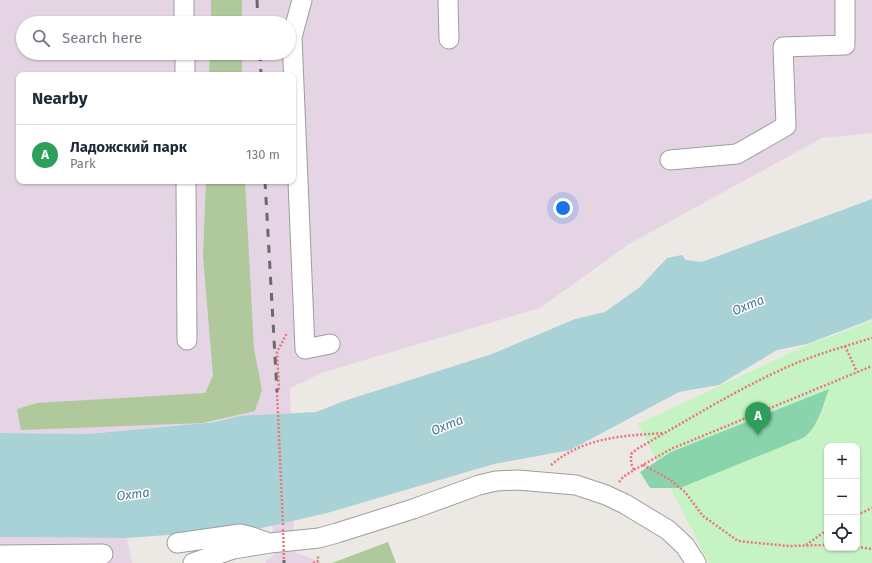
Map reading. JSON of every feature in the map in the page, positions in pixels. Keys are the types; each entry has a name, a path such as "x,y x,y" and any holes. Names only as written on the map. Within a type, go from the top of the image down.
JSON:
{"street":[{"path":"184,0 184,16"},
{"path":"296,23 302,0"},
{"path":"448,0 449,38"},
{"path":"670,160 737,154 786,126 783,47 845,45 844,0"},
{"path":"184,60 185,72"},
{"path":"293,60 293,72"},
{"path":"296,134 305,349 330,344"},
{"path":"186,184 187,340"},
{"path":"193,563 233,550 270,543 318,538 413,509 479,485 496,481 518,480 576,485 625,504 668,530 685,546 696,563"},
{"path":"177,544 240,534 270,543"},
{"path":"0,555 103,554"}],"path":[{"path":"634,470 631,463 631,454 637,449 731,395 785,368 819,354 872,338"},
{"path":"281,343 277,352 279,388 277,392 285,562"},
{"path":"845,346 857,372"},
{"path":"606,496 623,476 671,449 872,366"},
{"path":"548,468 566,454 584,445 597,441 626,435 664,433"},
{"path":"643,465 669,479 685,492 703,516 738,541 788,546 824,545"},
{"path":"860,514 872,508"},
{"path":"806,545 824,532"},
{"path":"860,547 872,549"},
{"path":"313,563 318,561 318,558"}],"shaded area":[{"path":"0,0 872,0 872,133 822,138 629,244 540,308 324,372 290,388 296,553 321,563 266,563 266,561 275,554 263,419 239,416 216,422 88,434 0,433"},
{"path":"0,537 127,538 132,563 0,563"}],"green space":[{"path":"211,0 242,0 242,16 211,16"},
{"path":"210,60 242,60 242,72 209,72"},
{"path":"206,184 245,184 254,349 262,390 255,411 202,423 21,430 17,409 37,403 205,393 213,376 203,256"},
{"path":"872,321 872,563 709,563 638,424 805,346"},
{"path":"829,389 813,428 803,438 680,488 650,488 640,472 671,452"},
{"path":"388,542 396,563 332,563"}],"water":[{"name":"Охта","path":"872,199 872,319 807,344 777,350 719,385 679,392 570,450 494,464 327,513 262,528 127,538 0,537 0,433 88,434 216,422 239,416 316,412 344,401 492,354 575,319 605,312 640,287 667,258 682,255 686,260 702,262"}],"railway":[{"path":"257,0 258,16"},
{"path":"260,60 261,72"},
{"path":"265,184 277,392"}],"place":[{"name":"Ладожский парк","path":"758,435"}]}
